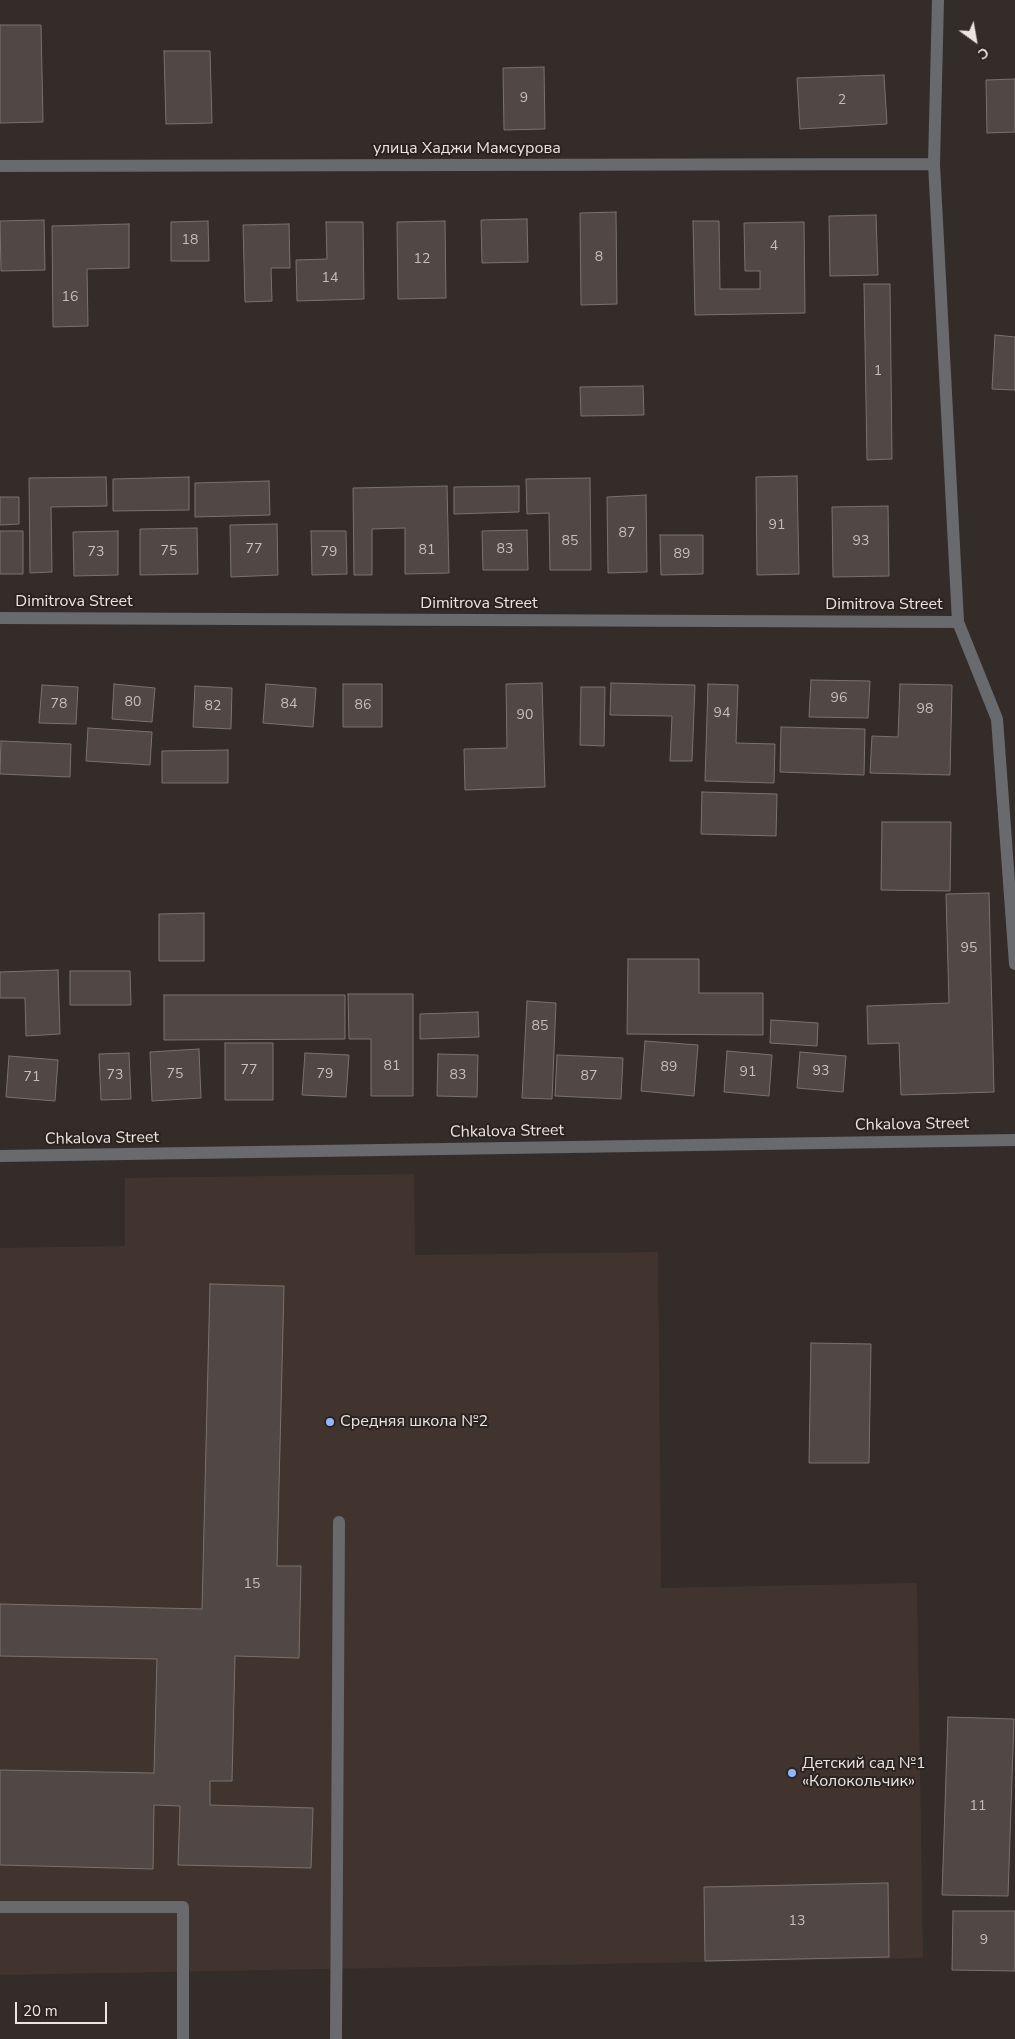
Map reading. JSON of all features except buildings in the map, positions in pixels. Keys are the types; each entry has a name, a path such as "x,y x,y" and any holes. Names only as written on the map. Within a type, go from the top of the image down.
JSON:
{"street":[{"path":"938,0 934,164 958,622 997,719 1015,964"},
{"name":"улица Хаджи Мамсурова","path":"0,166 934,164"},
{"name":"Dimitrova Street","path":"0,618 958,622"},
{"name":"Chkalova Street","path":"0,1156 1015,1140"},
{"path":"336,2039 339,1522"},
{"path":"0,1907 183,1907 183,2039"}],"shaded area":[{"name":"Средняя школа №2","path":"414,1174 415,1255 658,1252 661,1588 917,1583 923,1958 0,1975 0,1248 125,1246 125,1178"}],"place":[{"name":"Средняя школа №2","path":"330,1422"},
{"name":"Детский сад №1 «Колокольчик»","path":"792,1773"}]}
